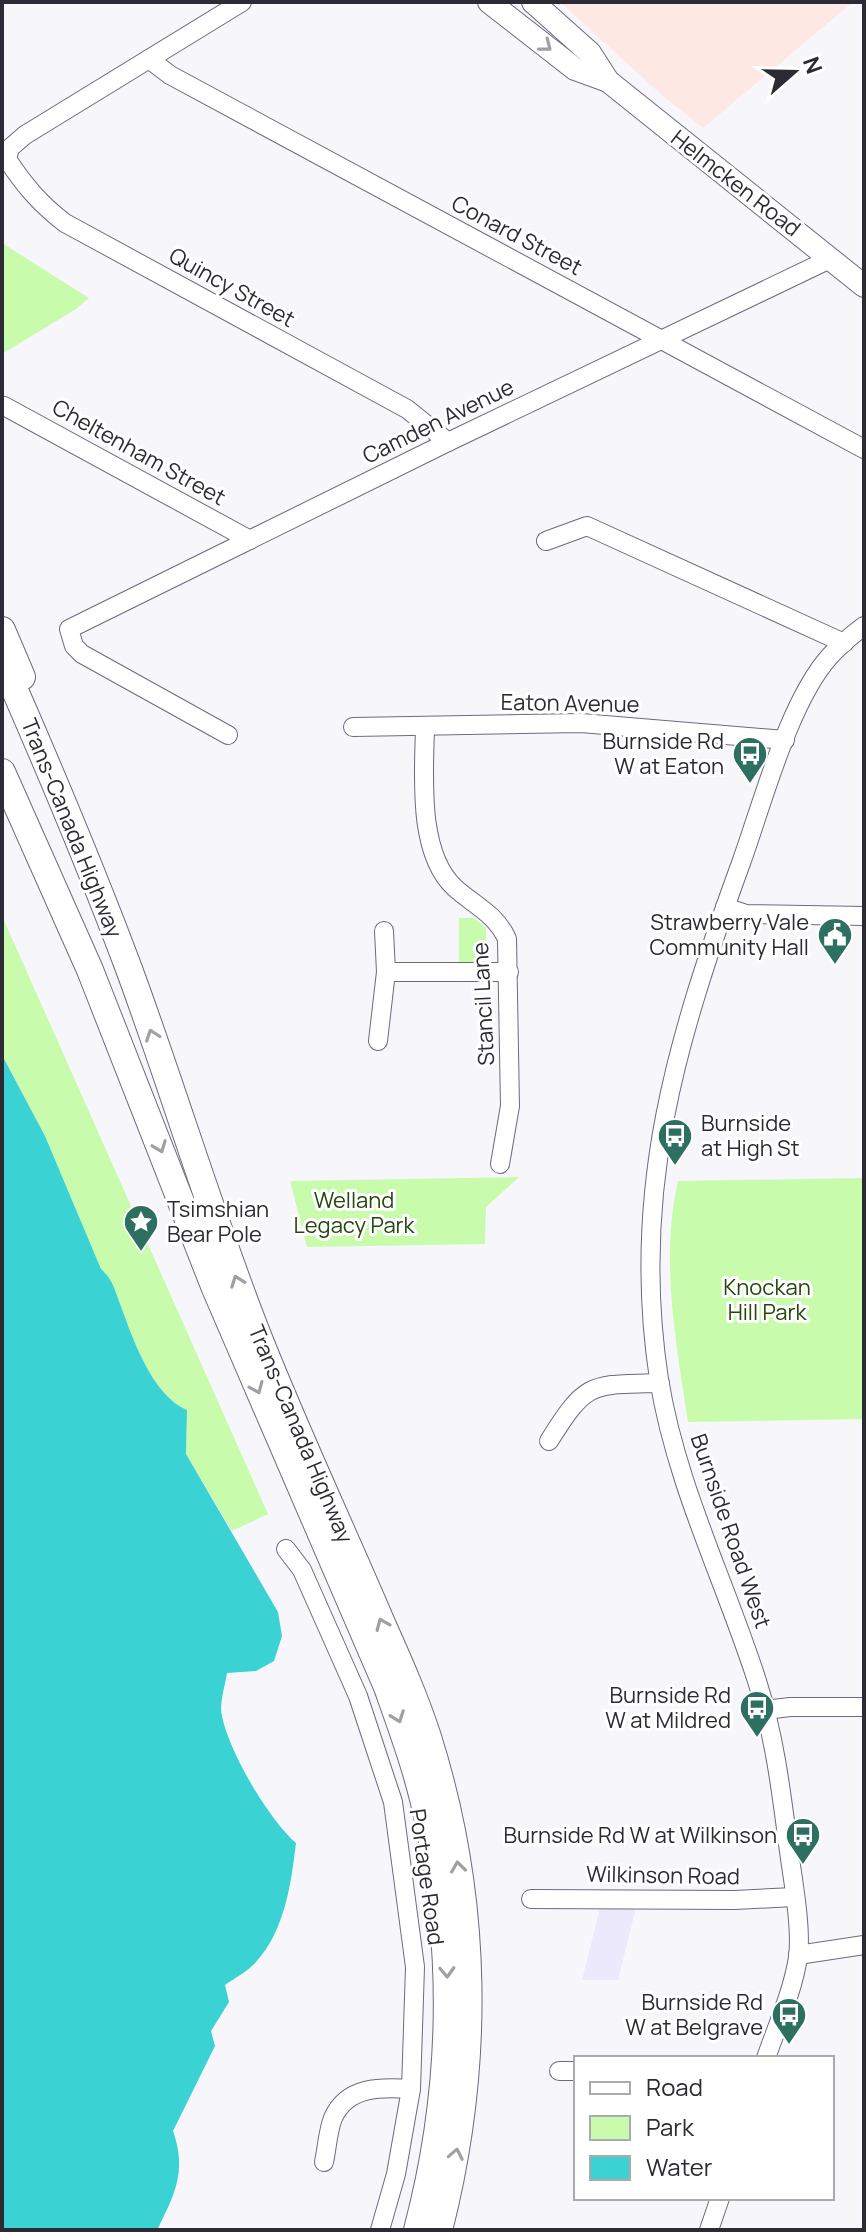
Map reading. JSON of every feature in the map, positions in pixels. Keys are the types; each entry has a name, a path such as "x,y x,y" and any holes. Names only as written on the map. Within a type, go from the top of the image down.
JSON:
{"highway":[{"path":"2,630 57,757 81,846"},
{"name":"Trans-Canada Highway","path":"2,661 81,846 130,972 259,1338 413,1695 441,1782 460,1883 470,2007 457,2147 439,2230"},
{"name":"Trans-Canada Highway","path":"2,772 90,970 214,1286 387,1687 414,1767 429,1825 442,1898 448,2006 447,2051 436,2143 417,2230"},
{"path":"2,801 55,919 90,970"}],"main road":[{"name":"Helmcken Road","path":"489,2 575,69 608,81"},
{"name":"Helmcken Road","path":"533,2 590,53 608,81 864,286"}],"street":[{"path":"149,59 242,2"},
{"name":"Quincy Street","path":"149,59 25,135 10,148 7,159 24,186 42,206 65,223 407,409 448,442"},
{"name":"Conard Street","path":"149,59 170,75 864,449"},
{"name":"Camden Avenue","path":"228,735 82,654 74,646 69,629 448,442 830,259"},
{"name":"Cheltenham Street","path":"4,406 250,540"},
{"path":"546,541 587,526 844,643"},
{"name":"Burnside Road West","path":"767,2056 798,1955 794,1897 780,1789 765,1710 745,1644 686,1485 660,1383 649,1270 654,1181 679,1056 698,984 785,740 819,669 864,626"},
{"name":"Eaton Avenue","path":"353,727 581,723 785,740"},
{"name":"Stancil Lane","path":"425,727 424,784 428,830 437,864 455,888 486,911 502,928 507,939 510,1106 500,1164"},
{"path":"725,907 746,914 864,916"},
{"path":"378,1041 386,972 384,931"},
{"path":"386,972 509,972"},
{"path":"549,1441 571,1405 586,1392 600,1386 660,1383"},
{"name":"Portage Road","path":"286,1549 302,1570 358,1696 393,1802 415,1967 411,2089 396,2174 380,2230"},
{"path":"765,1710 864,1707"},
{"name":"Wilkinson Road","path":"531,1899 735,1900 794,1897"},
{"path":"798,1955 864,1945"},
{"path":"324,2162 333,2117 351,2095 380,2087 411,2089"},
{"path":"709,2230 719,2200"}],"shaded area":[{"path":"560,2 853,2 703,128 664,97"},
{"path":"600,1908 636,1908 618,1980 582,1980"}],"green space":[{"path":"2,243 89,298 2,354"},
{"path":"2,916 268,1514 232,1531 186,1454 187,1410 163,1392 144,1363 114,1287 101,1269 45,1136 2,1055"},
{"path":"459,918 474,918 486,928 486,963 459,963"},
{"name":"Welland Legacy Park","path":"519,1177 486,1207 485,1244 307,1247 290,1181"},
{"name":"Knockan Hill Park","path":"864,1178 864,1419 688,1422 670,1271 670,1241 678,1181"}],"water":[{"path":"2,1055 45,1136 101,1269 114,1287 144,1363 163,1392 187,1410 186,1454 278,1612 282,1636 274,1661 256,1671 227,1673 221,1711 233,1748 252,1784 274,1819 296,1843 289,1890 280,1921 266,1949 253,1965 225,1985 229,2002 211,2031 215,2046 173,2131 179,2170 169,2205 157,2230 2,2230"}],"place":[{"name":"Burnside Rd W at Eaton","path":"750,785"},
{"name":"Strawberry Vale Community Hall","path":"835,966"},
{"name":"Burnside at High St","path":"675,1167"},
{"name":"Tsimshian Bear Pole","path":"141,1253"},
{"name":"Burnside Rd W at Mildred","path":"757,1739"},
{"name":"Burnside Rd W at Wilkinson","path":"803,1866"},
{"name":"Burnside Rd W at Belgrave","path":"789,2046"}]}
